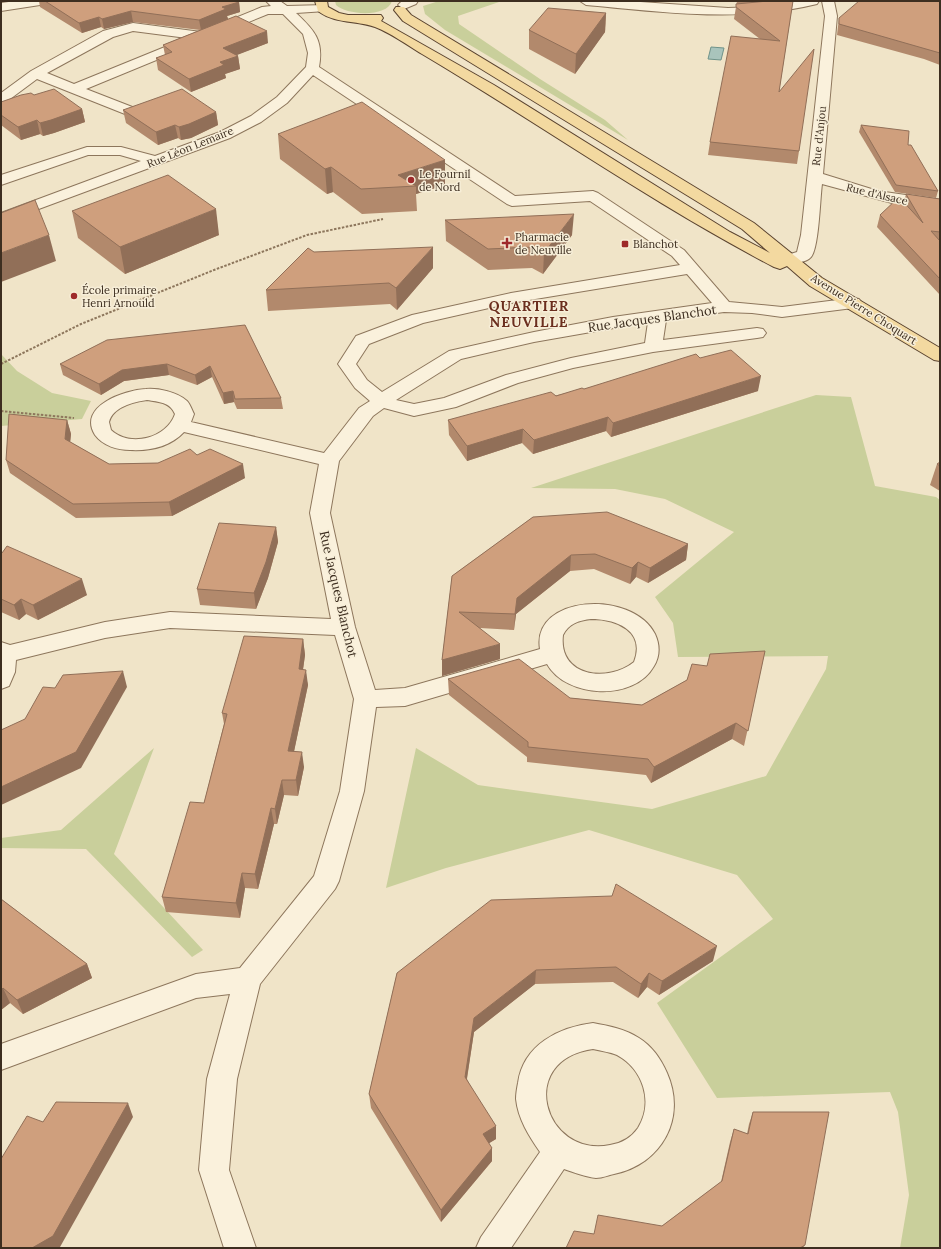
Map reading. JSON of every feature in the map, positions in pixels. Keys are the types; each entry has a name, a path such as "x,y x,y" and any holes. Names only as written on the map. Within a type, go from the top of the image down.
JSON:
{"main road":[{"path":"322,4 337,17 362,20 381,25 392,31 489,88 724,235 816,282"},
{"path":"362,20 384,16 405,4"},
{"name":"Avenue Pierre Choquart","path":"405,4 406,18 748,226 790,259 816,282 940,356"}],"street":[{"path":"1,7 40,1"},
{"path":"272,1 287,11 309,33 315,53 312,68 512,201 593,196 678,253 724,307"},
{"path":"586,1 733,12 778,9 813,1"},
{"name":"Rue d'Anjou","path":"790,259 804,255 809,234 830,16 828,1"},
{"path":"74,89 266,10 287,11 322,4"},
{"path":"297,21 323,16 337,17"},
{"path":"1,99 36,74 108,34 133,27 202,37"},
{"name":"Rue Léon Lemaire","path":"1,218 225,135 256,118 282,100 312,68"},
{"path":"36,74 135,114"},
{"path":"1,180 87,151 121,151 156,161"},
{"name":"Rue d'Alsace","path":"815,176 853,189 918,203 940,205"},
{"path":"692,268 511,298 418,319 362,340 347,364 361,384 382,402 414,410 449,403 512,379 571,363 653,347 758,333"},
{"name":"Rue Jacques Blanchot","path":"240,1248 214,1170 222,1079 248,979 326,881 352,791 366,699 344,627 320,513 329,460 366,412 405,385 455,355 534,337 613,322 657,318 724,307 752,308 782,312 853,303"},
{"path":"653,347 658,325 657,318"},
{"path":"134,395 160,395 171,398 179,403 184,410 185,418 181,426 173,434 160,441 146,445 118,443 107,437 101,430 100,421 104,413 122,400 134,395"},
{"path":"181,426 329,460"},
{"path":"1,680 6,667 3,653 105,630 170,620 344,627"},
{"path":"366,699 405,697 552,654"},
{"path":"1,1057 196,986 248,979"},
{"path":"593,1036 614,1040 632,1049 652,1071 658,1084 661,1106 656,1127 644,1144 626,1157 603,1162 580,1160 559,1150 544,1135 533,1116 530,1096 533,1077 542,1059 556,1047 574,1039 593,1036"},
{"path":"492,1248 559,1150"}],"path":[{"path":"1,364 80,324 214,270 307,235 383,218"},
{"path":"1,411 100,421"}],"green space":[{"path":"335,1 392,1 389,6 383,10 357,13 341,8 336,5"},
{"path":"439,1 502,1 458,16 459,24 540,79 605,120 628,140 445,30 425,14 423,6"},
{"path":"1,354 17,371 52,393 91,401 82,419 1,426"},
{"path":"816,395 851,397 875,486 936,497 940,500 940,1248 900,1248 909,1195 898,1112 890,1092 717,1098 657,1003 773,919 737,875 589,830 446,868 386,888 416,748 478,785 652,809 766,776 826,669 828,656 678,657 673,623 655,597 734,532 665,499 615,489 531,488"},
{"path":"154,748 114,854 203,950 192,957 86,849 1,848 1,838 61,830"}],"water":[{"path":"711,47 724,48 721,60 708,59"}],"building":[{"path":"45,1 239,2 222,7 226,9 199,20 131,11 102,19 99,17 79,23"},
{"path":"768,1 793,1 779,92 814,49 799,151 710,142 731,36 780,41 736,7 736,4"},
{"path":"859,1 940,1 940,53 839,24 839,18"},
{"path":"548,8 606,13 576,54 529,30"},
{"path":"236,16 267,31 223,48 238,56 220,62 224,65 189,79 156,58 172,52 163,45"},
{"path":"54,89 82,109 51,120 40,123 37,120 18,127 1,115 1,102 21,95 31,93 34,95"},
{"path":"182,89 216,112 189,124 179,127 175,125 156,132 123,110"},
{"path":"362,102 445,160 398,175 416,186 361,189 331,167 325,169 278,134"},
{"path":"861,125 909,131 908,145 911,145 938,191 896,185"},
{"path":"168,175 216,209 120,247 72,211"},
{"path":"906,194 940,199 940,232 931,231 940,241 940,279 880,215 899,197 923,223"},
{"path":"35,200 49,235 1,253 1,213"},
{"path":"574,214 544,253 533,247 488,249 445,220"},
{"path":"433,247 396,288 389,283 266,290 308,248 314,252"},
{"path":"245,325 281,398 235,399 233,391 223,393 210,366 195,375 167,364 122,370 99,384 60,364 107,340"},
{"path":"731,350 761,376 613,423 608,417 534,440 523,429 467,446 448,420 551,392 556,396 582,388 584,389 696,354 700,358"},
{"path":"9,414 67,420 65,439 109,464 158,463 190,449 197,455 210,449 243,464 169,502 73,504 6,460"},
{"path":"607,512 688,544 650,568 638,562 632,568 595,554 571,555 517,598 515,614 459,612 500,644 442,660 452,576 533,517"},
{"path":"219,523 276,527 266,562 254,593 197,589"},
{"path":"7,546 82,579 33,605 21,599 14,605 1,599 1,553"},
{"path":"244,636 303,639 299,669 306,670 288,751 302,752 296,780 282,780 275,809 271,808 255,874 242,873 236,903 162,897 190,802 204,803 227,714 222,713"},
{"path":"765,651 748,731 736,723 654,767 648,759 528,747 528,742 448,679 519,659 570,698 642,705 687,680 692,664 707,666 710,654"},
{"path":"123,671 76,752 1,787 1,730 25,719 43,687 55,688 63,675"},
{"path":"616,884 717,946 662,981 649,973 641,984 616,967 536,970 474,1018 465,1077 496,1126 483,1134 492,1148 441,1210 369,1094 397,973 491,900 612,896"},
{"path":"1,899 87,964 17,1000 3,988 1,990"},
{"path":"56,1102 128,1103 53,1236 32,1248 1,1248 1,1159 27,1116 43,1122"},
{"path":"753,1112 829,1112 805,1245 800,1248 566,1248 574,1231 594,1234 598,1215 662,1226 722,1181 734,1129 748,1134"}],"place":[{"name":"Le Fournil de Nord","path":"411,180"},
{"name":"Pharmacie de Neuville","path":"507,243"},
{"name":"Blanchot","path":"625,244"},
{"name":"École primaire Henri Arnould","path":"74,296"}],"district":[{"name":"QUARTIER NEUVILLE","path":"529,314"}]}
